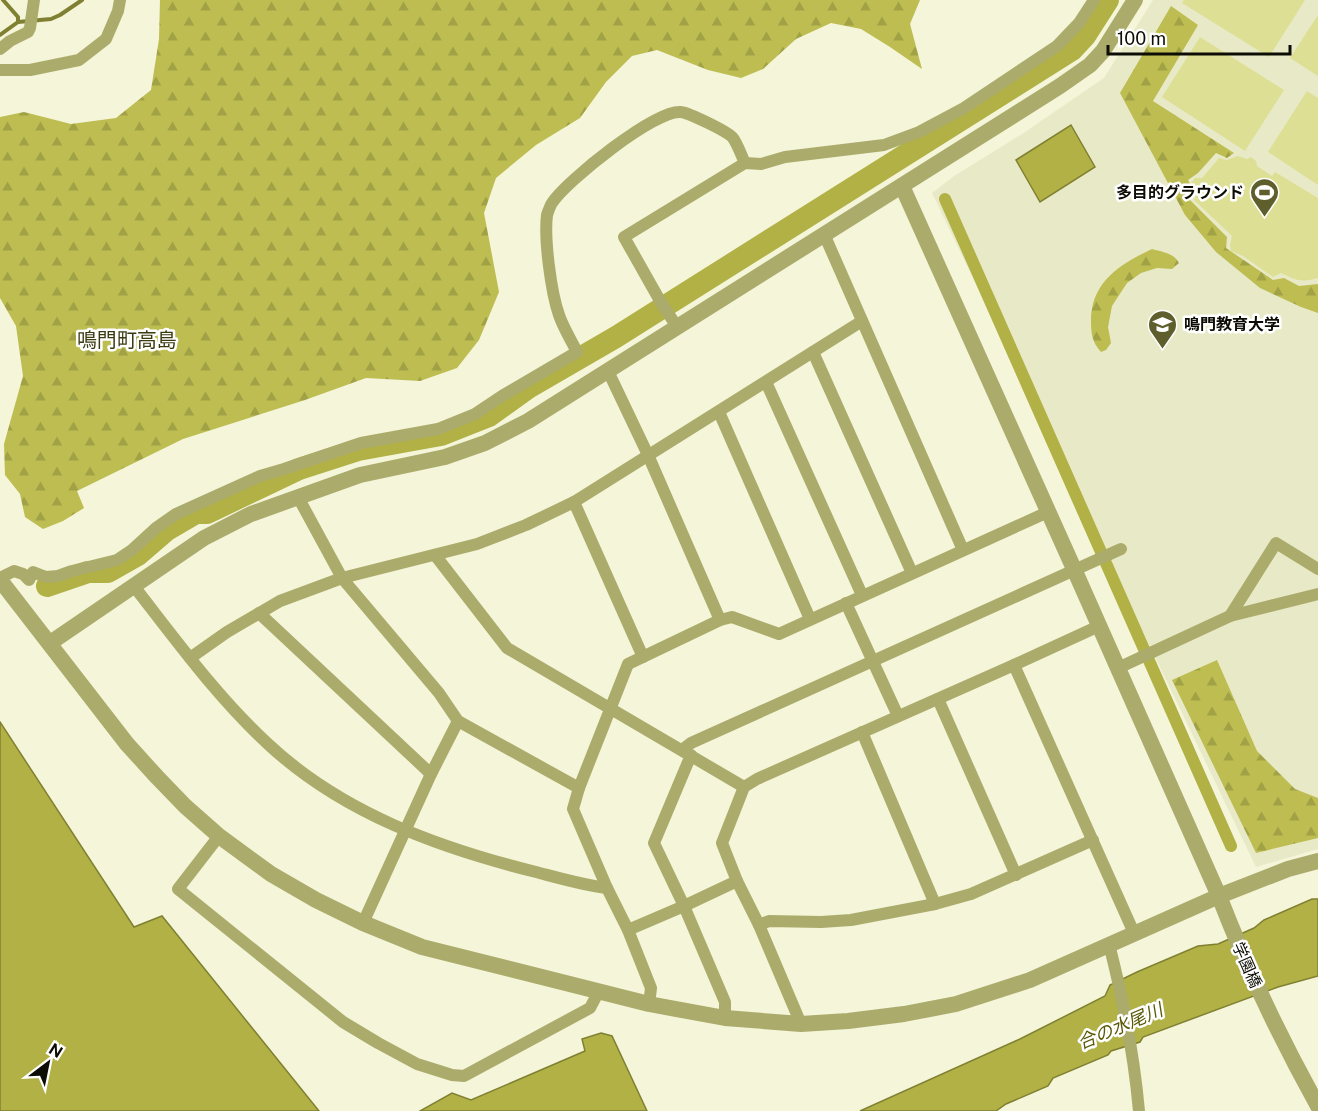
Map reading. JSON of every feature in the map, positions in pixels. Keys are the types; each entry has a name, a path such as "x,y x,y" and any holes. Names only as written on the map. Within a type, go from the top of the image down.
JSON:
{"street":[{"path":"0,49 28,32 34,0"},
{"path":"0,70 30,70 79,60 106,39 118,11 120,0"},
{"path":"678,327 659,299 624,237 745,163 761,164 785,157 884,145 919,132 964,108 1057,46 1079,23 1094,0"},
{"path":"50,643 204,538 251,514 360,475 445,457 485,443 528,421 1060,86 1090,65 1103,51 1135,0"},
{"path":"745,163 732,136 693,115 679,111 641,128 619,143 566,188 551,203 547,214 547,241 552,285 559,316 577,352 475,414 438,429 361,443 260,476 176,514 117,560 58,576 46,577 33,572 29,580 23,574 14,571 1,580 127,744 149,769 185,806 219,836 272,874 316,900 363,923 422,947 650,1004 725,1018 801,1024 904,1014 956,1004 1030,980 1219,896 1288,869 1318,861"},
{"name":"学園橋","path":"902,186 1048,512 1081,566 1099,626 1219,896 1233,933 1287,1051 1318,1106"},
{"path":"824,234 963,550"},
{"path":"190,658 227,632 280,601 342,578 477,544 526,525 574,502 861,321"},
{"path":"813,352 912,573"},
{"path":"608,371 648,455 720,620"},
{"path":"766,382 862,595"},
{"path":"719,412 810,619"},
{"path":"298,497 342,578 439,693 458,721 579,788"},
{"path":"574,502 643,657"},
{"path":"650,1004 651,988 628,930 607,888 573,808 628,664 720,620 732,618 779,634 1048,512"},
{"path":"1230,616 1276,543 1318,569"},
{"path":"725,1018 725,1002 654,843 691,744 1118,550"},
{"path":"435,555 507,648 744,787"},
{"path":"133,585 226,701 269,745 312,780 352,804 405,831 453,849 500,863 607,888"},
{"path":"1118,668 1230,616 1318,594"},
{"path":"846,603 898,716"},
{"path":"259,613 431,774"},
{"path":"801,1024 722,843 744,787 756,779 1099,626"},
{"path":"1014,665 1134,933"},
{"path":"938,699 1016,875"},
{"path":"363,923 431,774 458,721"},
{"path":"862,732 935,904"},
{"path":"219,836 178,889 343,1022 417,1064 452,1075 464,1076 590,1008 599,991"},
{"path":"759,925 769,921 851,920 935,904 971,894 1093,840"},
{"path":"628,930 737,881"},
{"path":"1109,944 1134,1063 1139,1111"}],"shaded area":[{"name":"鳴門教育大学","path":"1153,0 1318,0 1318,849 1256,867 932,193 954,176 1022,134 1104,78"}],"green space":[{"path":"160,0 920,0 910,24 922,69 861,29 831,23 796,39 763,69 741,78 708,70 657,50 632,56 606,82 580,118 536,145 496,178 484,213 499,292 479,340 457,368 420,381 366,378 183,439 77,491 84,508 63,521 43,529 25,517 20,494 5,475 4,444 23,376 16,326 0,298 0,117 24,112 71,124 116,118 151,90 159,39"},
{"path":"1184,0 1305,0 1269,57 1182,3"},
{"path":"1171,6 1198,25 1153,101 1234,153 1227,158 1216,153 1198,173 1188,180 1194,191 1189,199 1227,237 1226,248 1273,280 1284,278 1299,286 1318,284 1318,313 1260,288 1216,252 1185,215 1120,93"},
{"path":"1318,15 1318,76 1290,58"},
{"path":"1200,37 1284,90 1245,151 1162,97"},
{"path":"1307,91 1318,98 1318,185 1268,152"},
{"name":"多目的グラウンド","path":"1238,156 1247,159 1251,157 1256,161 1257,166 1272,176 1275,172 1318,198 1318,278 1298,280 1281,273 1273,277 1243,256 1231,251 1232,236 1194,200 1199,189 1191,183 1195,178 1202,178 1219,158 1227,160"},
{"path":"1152,249 1171,255 1179,263 1172,269 1157,268 1141,273 1127,283 1112,306 1108,327 1111,343 1106,350 1101,352 1094,341 1091,330 1092,307 1096,295 1102,285 1119,268"},
{"path":"1217,660 1257,751 1295,789 1318,798 1318,838 1256,853 1172,680"}],"water":[{"path":"1071,125 1095,167 1040,202 1016,160"},
{"path":"0,722 134,927 162,916 319,1111 0,1111"},
{"name":"合の水尾川","path":"1312,899 1318,899 1318,976 1278,987 1143,1037 1140,1042 1111,1051 1108,1055 1053,1078 1048,1086 1006,1104 996,1111 860,1111 1020,1039 1105,996 1110,985 1137,972 1198,946 1218,944"},
{"path":"601,1033 612,1036 647,1111 420,1111 452,1093 471,1100 585,1051 582,1039"}],"waterway":[{"path":"3,0 18,17 18,22"},
{"path":"0,35 18,22 51,19 82,0"},
{"path":"47,586 88,572 108,572 138,555 167,530 196,513 207,513 299,469 358,450 441,435 489,416 528,388 616,337 1072,50 1085,36 1108,0"},
{"path":"945,199 1231,846"}],"place":[{"name":"多目的グラウンド","path":"1265,218"},
{"name":"鳴門教育大学","path":"1163,350"}],"district":[{"name":"鳴門町高島","path":"127,340"}]}
